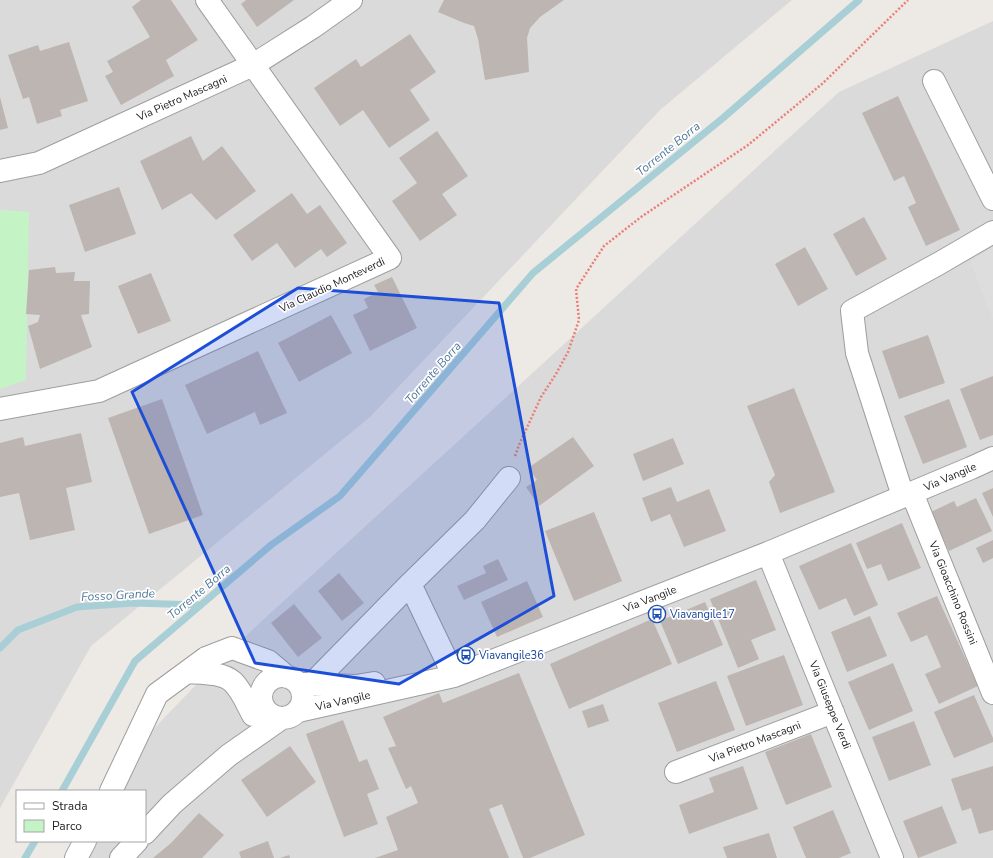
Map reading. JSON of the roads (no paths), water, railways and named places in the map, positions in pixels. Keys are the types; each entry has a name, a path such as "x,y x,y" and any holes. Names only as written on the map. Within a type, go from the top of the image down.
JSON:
{"street":[{"name":"Via Claudio Monteverdi","path":"0,409 99,391 390,258 207,0"},
{"name":"Via Pietro Mascagni","path":"0,171 39,163 253,65 313,27 351,0"},
{"path":"934,81 993,199"},
{"name":"Via Gioacchino Rossini","path":"993,232 852,311 856,353 908,494 993,693"},
{"name":"Via Vangile","path":"146,832 172,804 229,755 290,715 446,678 768,553 993,458"},
{"path":"299,682 410,584 476,520 509,478"},
{"name":"Via Giuseppe Verdi","path":"768,553 892,858"},
{"path":"257,708 263,687 274,678 280,676 299,682 356,686 398,680 446,678 410,584"},
{"path":"111,790 157,694 206,658 232,648 268,661 299,682 303,698 301,705 290,715 271,715 266,711 257,708 243,696 232,681 214,674 187,672"},
{"name":"Via Vangile","path":"229,755 257,708"},
{"name":"Via Pietro Mascagni","path":"676,772 833,712"},
{"path":"76,858 84,842"},
{"path":"121,858 136,842"}],"waterway":[{"name":"Torrente Borra","path":"63,790 135,661 271,545 340,496 533,273 723,118 859,0"},
{"name":"Fosso Grande","path":"0,648 18,630 77,607 133,603 200,605"},
{"name":"Torrente Borra","path":"25,858 34,842"}],"place":[{"name":"Viavangile17","path":"657,614"},
{"name":"Viavangile36","path":"466,655"}]}
